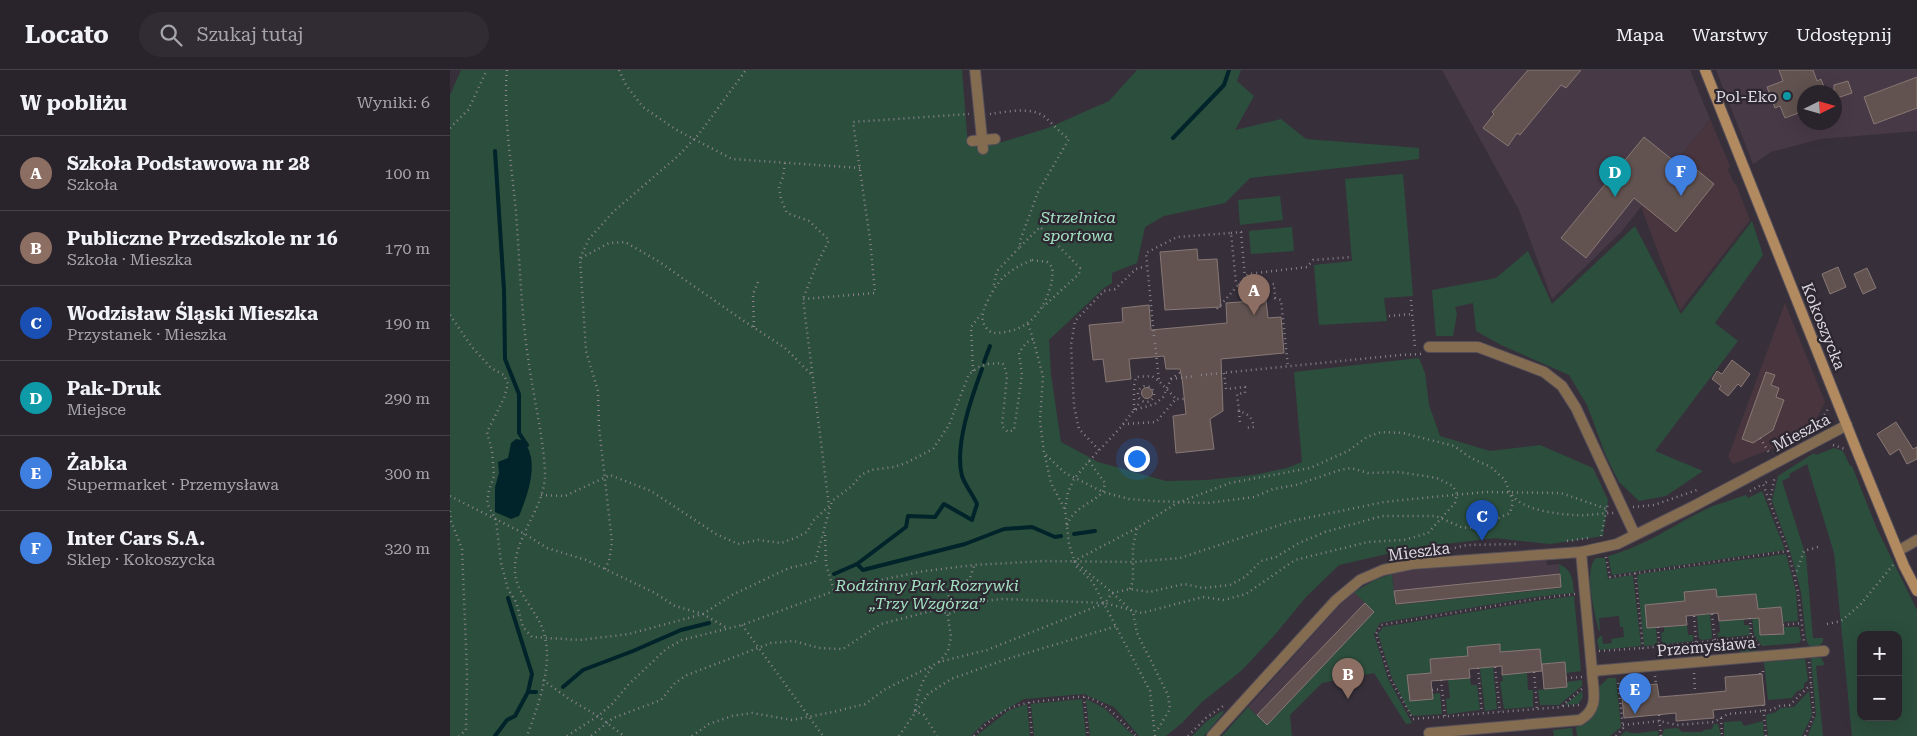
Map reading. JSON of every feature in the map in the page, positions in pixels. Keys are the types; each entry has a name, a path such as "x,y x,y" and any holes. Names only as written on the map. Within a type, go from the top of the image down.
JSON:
{"street":[{"path":"975,70 979,144 995,139"},
{"name":"Kokoszycka","path":"1706,70 1898,551 1917,591"},
{"path":"1427,351 1478,347 1544,372 1562,386 1576,408 1635,535"},
{"name":"Mieszka","path":"1212,736 1336,600 1360,580 1383,570 1412,564 1581,552 1617,544 1847,425"},
{"path":"1898,551 1917,540"},
{"path":"1429,733 1580,720 1590,714 1594,704 1586,672 1581,552"},
{"name":"Przemysława","path":"1586,672 1803,647 1824,651"}],"path":[{"path":"450,128 468,110 488,70"},
{"path":"507,70 505,98 523,313 545,469 545,481 541,495 516,558 515,572 517,584 540,623 545,638 547,655 536,710 527,736"},
{"path":"619,70 626,85 643,107 693,140 732,159 860,168"},
{"path":"605,569 609,561 612,542 604,478 598,391 586,351 580,258 589,239 613,212 678,156 693,140 746,70"},
{"path":"803,299 875,293 853,122 1031,111 1044,116 1069,139 1038,192 1020,241 1020,247"},
{"path":"450,315 472,347 491,368 504,375 508,384 504,398 487,432 492,451 494,476 489,490 488,503 496,520 501,563 508,589 516,602 523,628 532,637 580,640 629,634 703,614 732,595 789,568 815,562 825,531 829,506 803,299 829,240 809,221 787,213 781,199 779,187 785,163"},
{"path":"973,371 971,327 982,312 993,288 997,271 1040,227 1080,268 1079,274 1040,309"},
{"path":"1154,336 1146,253 1177,237 1241,232 1245,278"},
{"path":"1231,233 1236,283 1238,285"},
{"path":"580,258 609,244 625,242 658,260 785,348 812,375"},
{"path":"1217,309 1248,274 1307,267 1313,260 1352,257"},
{"path":"982,312 985,328 992,333 1008,332 1028,324 1047,297 1052,282 1052,267 1047,262 1032,260 1010,271 993,288"},
{"path":"1098,450 1079,430 1074,406 1071,345 1075,321 1104,291 1115,289 1136,269 1146,266"},
{"path":"754,327 753,294 758,282"},
{"path":"1238,285 1274,284 1276,298 1281,300 1288,367"},
{"path":"1411,300 1416,348"},
{"path":"1390,316 1412,314"},
{"path":"1028,324 1043,376 1040,422 1045,456 1052,483 1065,509"},
{"path":"541,495 565,496 610,475 651,491 716,534 738,544 758,540 781,542 795,538 807,532 813,521 832,501 852,486 861,475 871,470 894,467 906,463 933,449 949,425 969,374 973,371 988,364 1004,364 1006,376 1002,426 1008,432 1014,430 1022,375 1019,353 1026,343 1033,340"},
{"path":"1154,343 1159,381"},
{"path":"1200,376 1427,351"},
{"path":"1134,410 1155,404 1163,397 1171,379 1181,372"},
{"path":"1224,373 1226,389 1244,387 1245,393 1237,394 1240,423"},
{"path":"1134,410 1136,377 1152,376 1176,399 1184,399"},
{"path":"1171,379 1194,376"},
{"path":"1134,386 1152,387 1155,404"},
{"path":"1144,386 1138,392 1138,398 1141,401 1148,402 1154,397"},
{"path":"1123,424 1156,422 1176,399"},
{"path":"1141,401 1074,479 1068,492 1065,509 1066,527 1076,566 1092,581 1150,691 1155,734"},
{"path":"1239,411 1248,414 1253,422 1254,427 1244,428"},
{"path":"692,736 709,724 732,716 752,713 792,720 864,704 884,690 939,662 987,650 1105,604 1112,593 1130,590 1149,592 1184,584 1203,588 1230,585 1245,577 1261,561 1276,557 1299,543 1325,532 1382,516 1428,515 1460,527 1468,528 1487,523 1510,513 1513,507 1511,494 1505,480 1491,467 1471,458 1454,446 1404,434 1381,432 1366,437 1348,451 1310,468 1230,483 1177,503 1137,528 1074,561"},
{"path":"1760,438 1771,455 1778,452"},
{"path":"1832,445 1848,450"},
{"path":"590,736 613,718 661,700 676,683 687,675 771,643 794,642 819,648 843,649 881,624 935,610 949,614 976,602 1002,599 1105,604 1142,613 1203,597 1224,600 1246,594 1295,560 1368,542 1420,537 1428,533 1442,519 1455,503 1457,494 1453,486 1437,478 1399,472 1368,473 1351,468 1296,485 1273,489 1254,497 1208,503 1177,503 1128,499 1103,492 1074,479 1045,456"},
{"path":"1066,527 1069,519 1074,514 1103,492 1105,483 1088,461"},
{"path":"1769,502 1775,475"},
{"path":"567,736 598,716 612,704 628,684 666,649 682,640 742,625 834,591 925,571 974,565 1043,561 1134,562 1180,558 1292,521 1384,502 1457,494 1485,492 1511,494 1561,493 1607,511 1616,512 1629,507 1654,505 1702,488"},
{"path":"1765,490 1788,551 1798,592 1803,647 1811,684 1814,715 1805,736"},
{"path":"1511,494 1523,505 1575,516 1607,511"},
{"path":"450,496 525,534 547,548 586,560 675,606 703,614 728,628"},
{"path":"1597,536 1603,536 1608,500"},
{"path":"450,511 451,522 462,549 466,652 466,730 458,736"},
{"path":"1130,590 1133,581 1133,547 1137,528"},
{"path":"825,531 826,564 834,591"},
{"path":"1564,541 1592,537"},
{"path":"1448,550 1467,545 1521,544"},
{"path":"1794,577 1804,552 1818,547"},
{"path":"1601,556 1606,556 1610,577 1788,551"},
{"path":"1074,561 1132,612 1137,633 1168,695 1170,708 1155,734"},
{"path":"1827,624 1842,621 1860,605 1895,562"},
{"path":"914,711 916,700 929,670 948,651 951,637 946,602 950,592 970,578 974,565"},
{"path":"1635,573 1643,648"},
{"path":"1576,587 1575,594 1382,625 1376,634 1390,678 1412,719 1584,704"},
{"path":"1712,614 1715,641"},
{"path":"1694,616 1696,642"},
{"path":"1750,618 1752,637 1761,648"},
{"path":"1783,624 1802,623"},
{"path":"742,625 823,736"},
{"path":"899,736 914,711 928,694 951,679 1007,659 1117,626"},
{"path":"1658,627 1659,646"},
{"path":"1596,651 1752,637"},
{"path":"1495,667 1500,712"},
{"path":"1478,668 1482,713"},
{"path":"1534,672 1537,709"},
{"path":"1566,678 1586,672 1584,695"},
{"path":"543,680 569,699 598,716 624,736"},
{"path":"1441,680 1445,716"},
{"path":"1616,736 1623,728 1618,682"},
{"path":"1623,725 1659,721 1677,725 1714,722 1728,714 1790,705 1811,684"},
{"path":"1561,707 1584,687"},
{"path":"1432,690 1442,689"},
{"path":"1084,697 1088,736"},
{"path":"974,736 992,719 1008,708 1029,702 1084,697 1105,707 1136,736"},
{"path":"1029,702 1032,736"},
{"path":"1188,736 1206,718 1230,702"},
{"path":"1763,705 1766,736"},
{"path":"914,711 924,715 937,736"},
{"path":"1659,715 1661,736"},
{"path":"1721,718 1722,736"}],"shaded area":[{"path":"1442,70 1690,70 1710,119 1622,231 1552,299 1519,210"},
{"path":"1716,70 1917,70 1917,131 1820,139 1771,152 1753,164"},
{"path":"1710,119 1730,166 1728,170 1736,184 1750,220 1680,310 1641,207"},
{"path":"1785,303 1825,402 1812,428 1782,445 1733,464 1728,457"},
{"path":"1546,560 1547,565 1559,564 1561,588 1395,605 1392,574 1413,570"},
{"path":"1354,592 1374,612 1267,725 1248,707"}],"green space":[{"name":"Rodzinny Park Rozrywki „Trzy Wzgórza”","path":"461,70 962,70 968,146 1002,142 1048,128 1109,101 1137,70 1241,70 1237,81 1254,96 1235,130 1281,119 1306,139 1419,148 1419,159 1250,178 1225,203 1164,216 1145,227 1137,263 1112,273 1112,283 1104,288 1049,340 1051,375 1061,442 1098,462 1166,481 1207,480 1254,475 1287,468 1302,462 1294,372 1419,358 1425,373 1429,405 1440,436 1490,451 1540,445 1593,468 1608,500 1603,536 1550,544 1495,538 1413,548 1339,565 1306,597 1273,637 1241,671 1202,702 1182,723 1166,736 1139,736 1114,707 1084,694 1024,699 984,723 971,736 450,736 450,95"},
{"path":"1403,174 1413,296 1384,298 1387,321 1319,325 1314,265 1352,261 1345,179"},
{"path":"1280,196 1283,220 1240,225 1238,200"},
{"path":"1752,221 1763,255 1715,323 1738,341 1655,451 1703,471 1666,496 1639,501 1619,482 1606,456 1587,405 1569,375 1501,345 1476,331 1473,303 1455,307 1457,314 1453,336 1436,336 1432,290 1496,278 1528,251 1552,304 1635,226 1681,314"},
{"path":"1292,227 1294,251 1251,254 1249,231"},
{"path":"1834,448 1843,451 1850,466 1852,466 1877,529 1917,610 1917,736 1852,736 1834,553 1807,464 1789,474 1790,477 1782,481 1806,556 1813,638 1823,638 1823,642 1819,646 1811,647 1806,639 1801,592 1790,551 1772,501 1778,476 1814,453 1816,455"},
{"path":"1762,491 1785,550 1612,575 1608,556 1649,540 1713,506 1746,495 1748,498"},
{"path":"1786,554 1796,592 1798,621 1783,622 1781,607 1758,609 1756,594 1717,597 1684,592 1685,601 1647,628 1656,627 1657,643 1644,646 1637,576 1639,574"},
{"path":"1596,558 1605,558 1608,579 1633,575 1641,646 1599,650 1597,640 1600,636 1602,636 1603,644 1612,643 1611,639 1624,637 1623,627 1620,627 1619,616 1599,618 1599,631 1590,582 1592,564"},
{"path":"1559,564 1569,572 1574,593 1535,597 1380,623 1374,634 1388,679 1412,723 1406,724 1374,673 1322,683 1290,715 1292,736 1222,736 1248,707 1267,725 1374,612 1354,592 1375,580 1392,574 1395,605 1561,588"},
{"path":"1574,596 1581,671 1566,673 1564,662 1541,664 1540,649 1500,652 1499,644 1468,647 1468,656 1430,659 1431,673 1408,675 1410,701 1433,699 1433,694 1440,693 1442,714 1414,716 1410,713 1392,678 1378,634 1383,627"},
{"path":"1710,614 1712,636 1711,639 1702,640 1699,638 1697,615"},
{"path":"1752,618 1759,618 1760,635 1783,634 1783,627 1799,627 1801,640 1799,643 1762,646 1754,635"},
{"path":"1744,619 1744,625 1749,625 1750,635 1719,638 1717,633 1720,632 1719,621"},
{"path":"1687,625 1688,635 1693,635 1693,641 1662,643 1661,633 1664,632 1664,627"},
{"path":"1752,640 1758,652 1743,654 1738,650 1737,641"},
{"path":"1811,658 1821,658 1825,665 1816,666 1823,736 1808,736 1816,715"},
{"path":"1805,659 1808,680 1804,684 1804,688 1796,692 1792,698 1768,700 1764,662"},
{"path":"1493,667 1497,709 1485,711 1480,668"},
{"path":"1527,673 1528,690 1533,690 1533,707 1504,709 1500,682 1503,681 1502,675"},
{"path":"1470,678 1471,685 1477,685 1480,710 1447,713 1446,699 1450,698 1448,680"},
{"path":"1608,678 1616,678 1621,727 1610,736 1577,736 1576,727 1588,722 1591,718 1596,707 1597,689"},
{"path":"1582,680 1582,686 1559,705 1540,705 1538,690 1567,687 1566,682"},
{"path":"1582,691 1583,697 1578,704 1565,705"},
{"path":"1809,691 1812,715 1802,736 1768,736 1766,716 1781,708 1794,707"},
{"path":"1082,699 1086,736 1034,736 1031,704"},
{"path":"1086,699 1104,708 1134,736 1090,736"},
{"path":"1027,704 1030,736 976,736 1009,710"},
{"path":"1222,711 1224,712 1204,736 1192,736 1207,721"},
{"path":"1741,721 1744,726 1763,721 1764,736 1724,736 1724,722"},
{"path":"1714,724 1718,724 1721,736 1662,736 1664,729 1678,728 1682,732 1702,732 1712,729"},
{"path":"1572,728 1573,736 1554,736 1553,730"},
{"path":"1626,731 1637,733 1658,731 1659,736 1620,736"}],"water":[{"path":"516,439 522,440 528,448 532,466 529,487 519,516 511,519 495,512 495,487 499,473 498,462 508,458 511,443"}],"building":[{"path":"1528,70 1581,70 1566,88 1561,85 1520,135 1517,133 1508,146 1483,128 1494,114 1492,112"},
{"name":"Pol-Eko","path":"1779,70 1813,70 1817,81 1821,79 1823,85 1797,85 1797,114 1785,118 1780,106 1775,108 1767,87 1783,81"},
{"path":"1917,77 1917,108 1874,124 1864,97"},
{"path":"1848,81 1852,93 1842,96 1842,85 1834,85"},
{"path":"1644,137 1680,166 1685,160 1714,184 1676,232 1634,198 1586,258 1561,238"},
{"path":"1197,249 1198,260 1217,259 1221,307 1165,310 1160,252"},
{"path":"1838,267 1846,287 1830,294 1822,274"},
{"path":"1867,268 1876,288 1863,294 1854,274"},
{"path":"1266,300 1268,318 1281,317 1284,353 1221,359 1223,411 1210,419 1214,449 1176,453 1173,416 1186,414 1182,378 1180,369 1166,369 1164,356 1129,359 1131,379 1106,382 1103,359 1093,360 1089,325 1123,322 1122,308 1149,305 1151,330 1227,323 1226,303"},
{"path":"1732,360 1750,374 1741,387 1738,384 1728,396 1719,389 1721,386 1712,379 1717,371 1722,374"},
{"path":"1766,372 1775,375 1771,385 1779,388 1776,397 1784,400 1773,430 1753,443 1742,439"},
{"path":"1145,388 1149,388 1152,393 1151,397 1145,398 1142,395 1142,391"},
{"path":"1896,422 1913,449 1917,447 1917,459 1907,464 1899,449 1890,455 1877,434"},
{"path":"1560,574 1561,587 1396,604 1394,591"},
{"path":"1716,589 1717,597 1756,594 1758,609 1781,607 1784,634 1760,635 1759,618 1719,621 1718,613 1686,616 1687,625 1647,628 1645,605 1685,601 1684,592"},
{"path":"1365,603 1374,612 1267,725 1257,715"},
{"path":"1500,644 1500,652 1540,649 1542,671 1502,675 1502,666 1469,669 1470,678 1431,681 1433,699 1410,701 1407,675 1431,673 1430,659 1468,656 1467,647"},
{"path":"1565,662 1567,687 1544,689 1542,664"},
{"path":"1762,674 1765,705 1713,710 1714,718 1676,721 1676,713 1624,718 1621,687 1657,684 1659,697 1695,694 1726,691 1725,677"}],"waterway":[{"path":"1173,138 1224,85 1229,70"},
{"path":"495,151 504,290 505,359 519,394 519,433 527,445"},
{"path":"984,362 990,346"},
{"path":"834,574 857,564 906,527 908,516 935,517 944,504 972,520 977,504 962,476 960,450 965,421 982,369"},
{"path":"857,564 863,570 965,544 1004,529 1032,527 1055,537 1061,536"},
{"path":"1074,534 1095,531"},
{"path":"495,736 507,720 515,716 528,692 532,674 508,598"},
{"path":"563,687 583,670 681,630 709,623"},
{"path":"528,692 536,692"}],"place":[{"name":"Pol-Eko","path":"1787,96"},
{"name":"Inter Cars S.A.","path":"1681,196"},
{"name":"Pak-Druk","path":"1615,197"},
{"name":"Szkoła Podstawowa nr 28","path":"1254,315"},
{"name":"Wodzisław Śląski Mieszka","path":"1482,541"},
{"name":"Publiczne Przedszkole nr 16","path":"1348,699"},
{"name":"Żabka","path":"1635,714"}],"park label":[{"name":"Strzelnica sportowa","path":"1078,226"}]}
